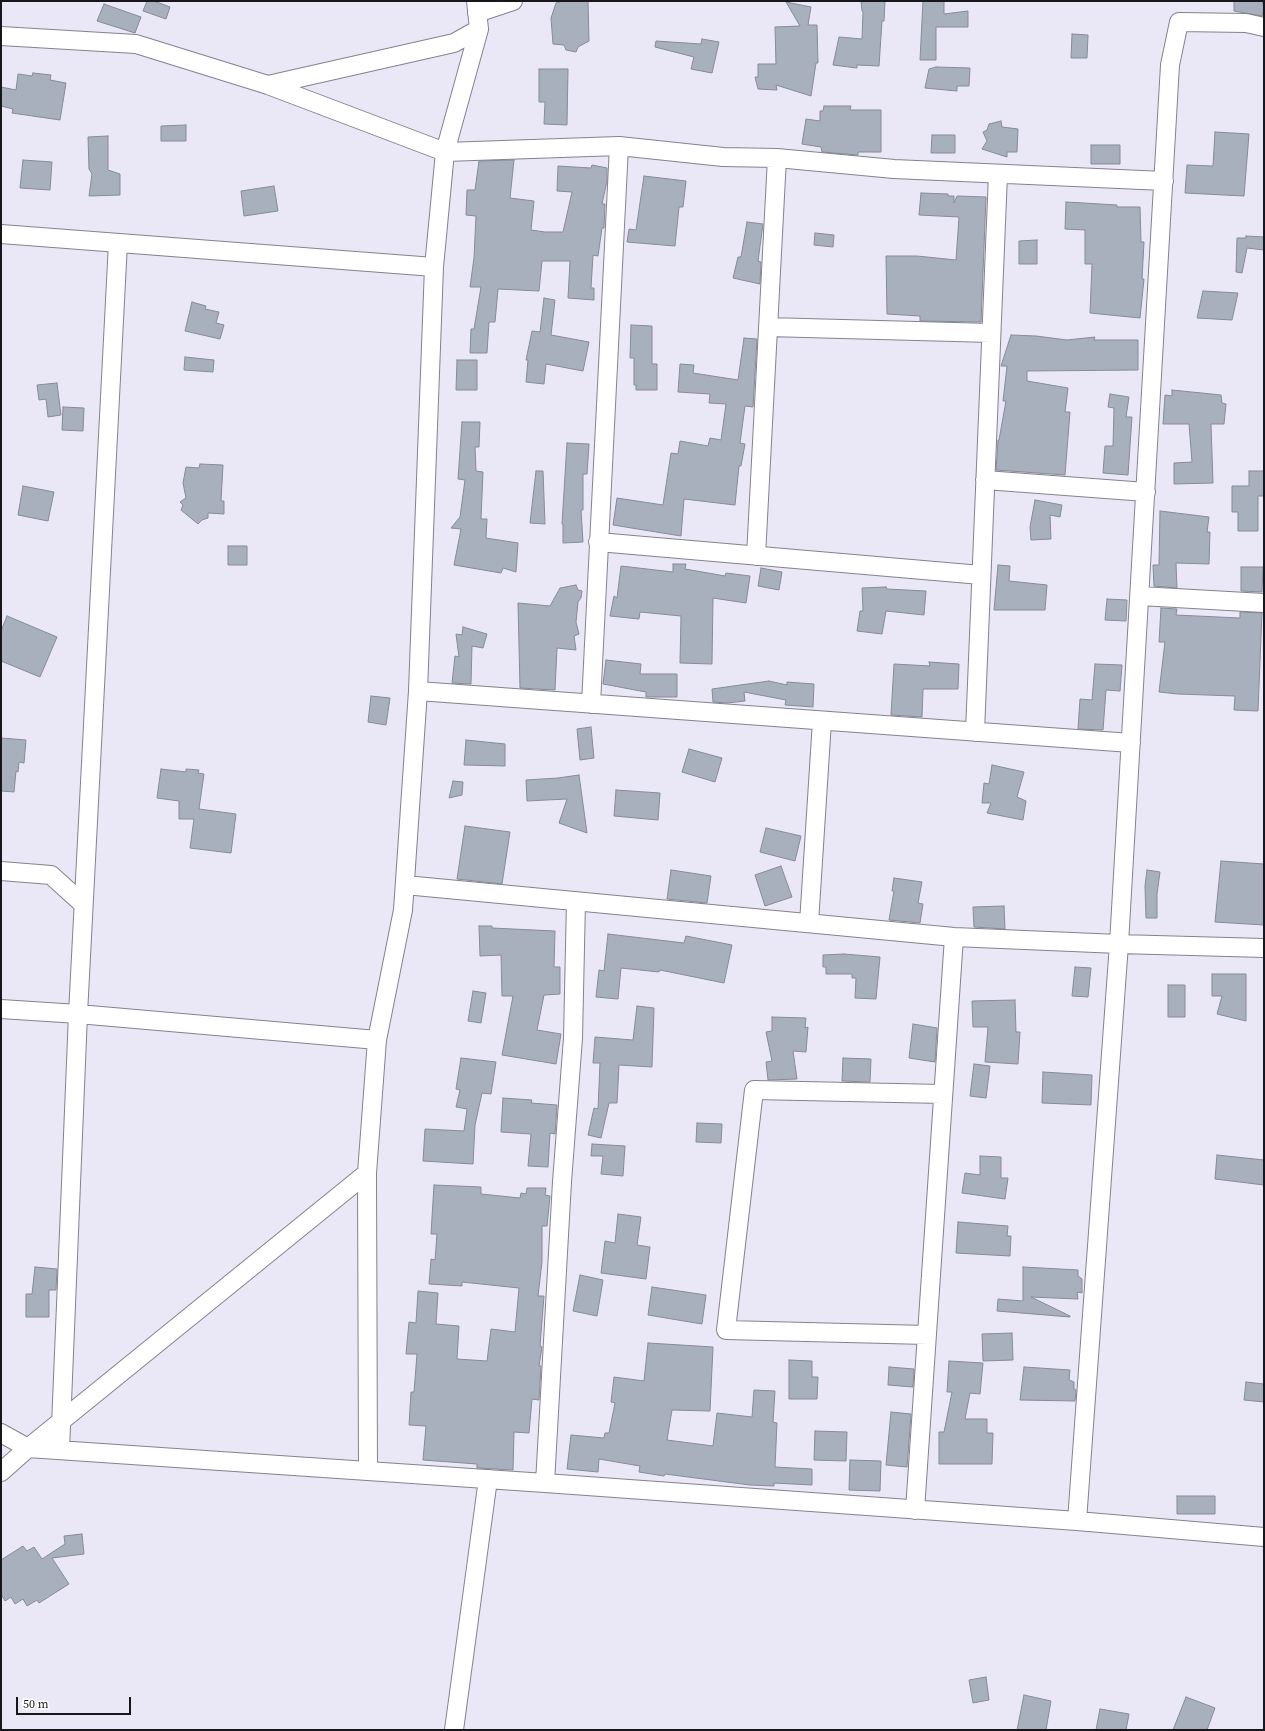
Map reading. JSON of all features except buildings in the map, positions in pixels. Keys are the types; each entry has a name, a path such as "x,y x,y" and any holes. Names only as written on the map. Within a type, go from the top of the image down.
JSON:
{"street":[{"path":"268,85 454,43 477,14 513,1"},
{"path":"368,1470 368,1173 378,1040 403,910 405,886 418,691 434,267 445,152 477,14"},
{"path":"1077,1522 1119,944 1170,65 1179,22 1246,23 1264,27"},
{"path":"1,36 136,44 268,85 445,152 619,146 724,156 777,158 894,169 1164,181"},
{"path":"590,704 619,146"},
{"path":"756,556 777,158"},
{"path":"975,732 998,174"},
{"path":"1,234 434,267"},
{"path":"60,1450 83,904 118,243"},
{"path":"768,327 991,333"},
{"path":"985,480 1146,492"},
{"path":"598,542 981,575"},
{"path":"1140,596 1264,603"},
{"path":"418,691 1131,743"},
{"path":"809,923 822,721"},
{"path":"1,871 51,875 83,904"},
{"path":"405,886 954,937 1264,948"},
{"path":"545,1483 562,1182 573,1038 576,901"},
{"path":"915,1510 954,937"},
{"path":"1,1009 78,1014 378,1040"},
{"path":"927,1336 726,1330 754,1090 943,1094"},
{"path":"1,1472 61,1421 368,1173"},
{"path":"1,1433 28,1448 368,1470 1264,1537"},
{"path":"454,1730 488,1479"}]}
